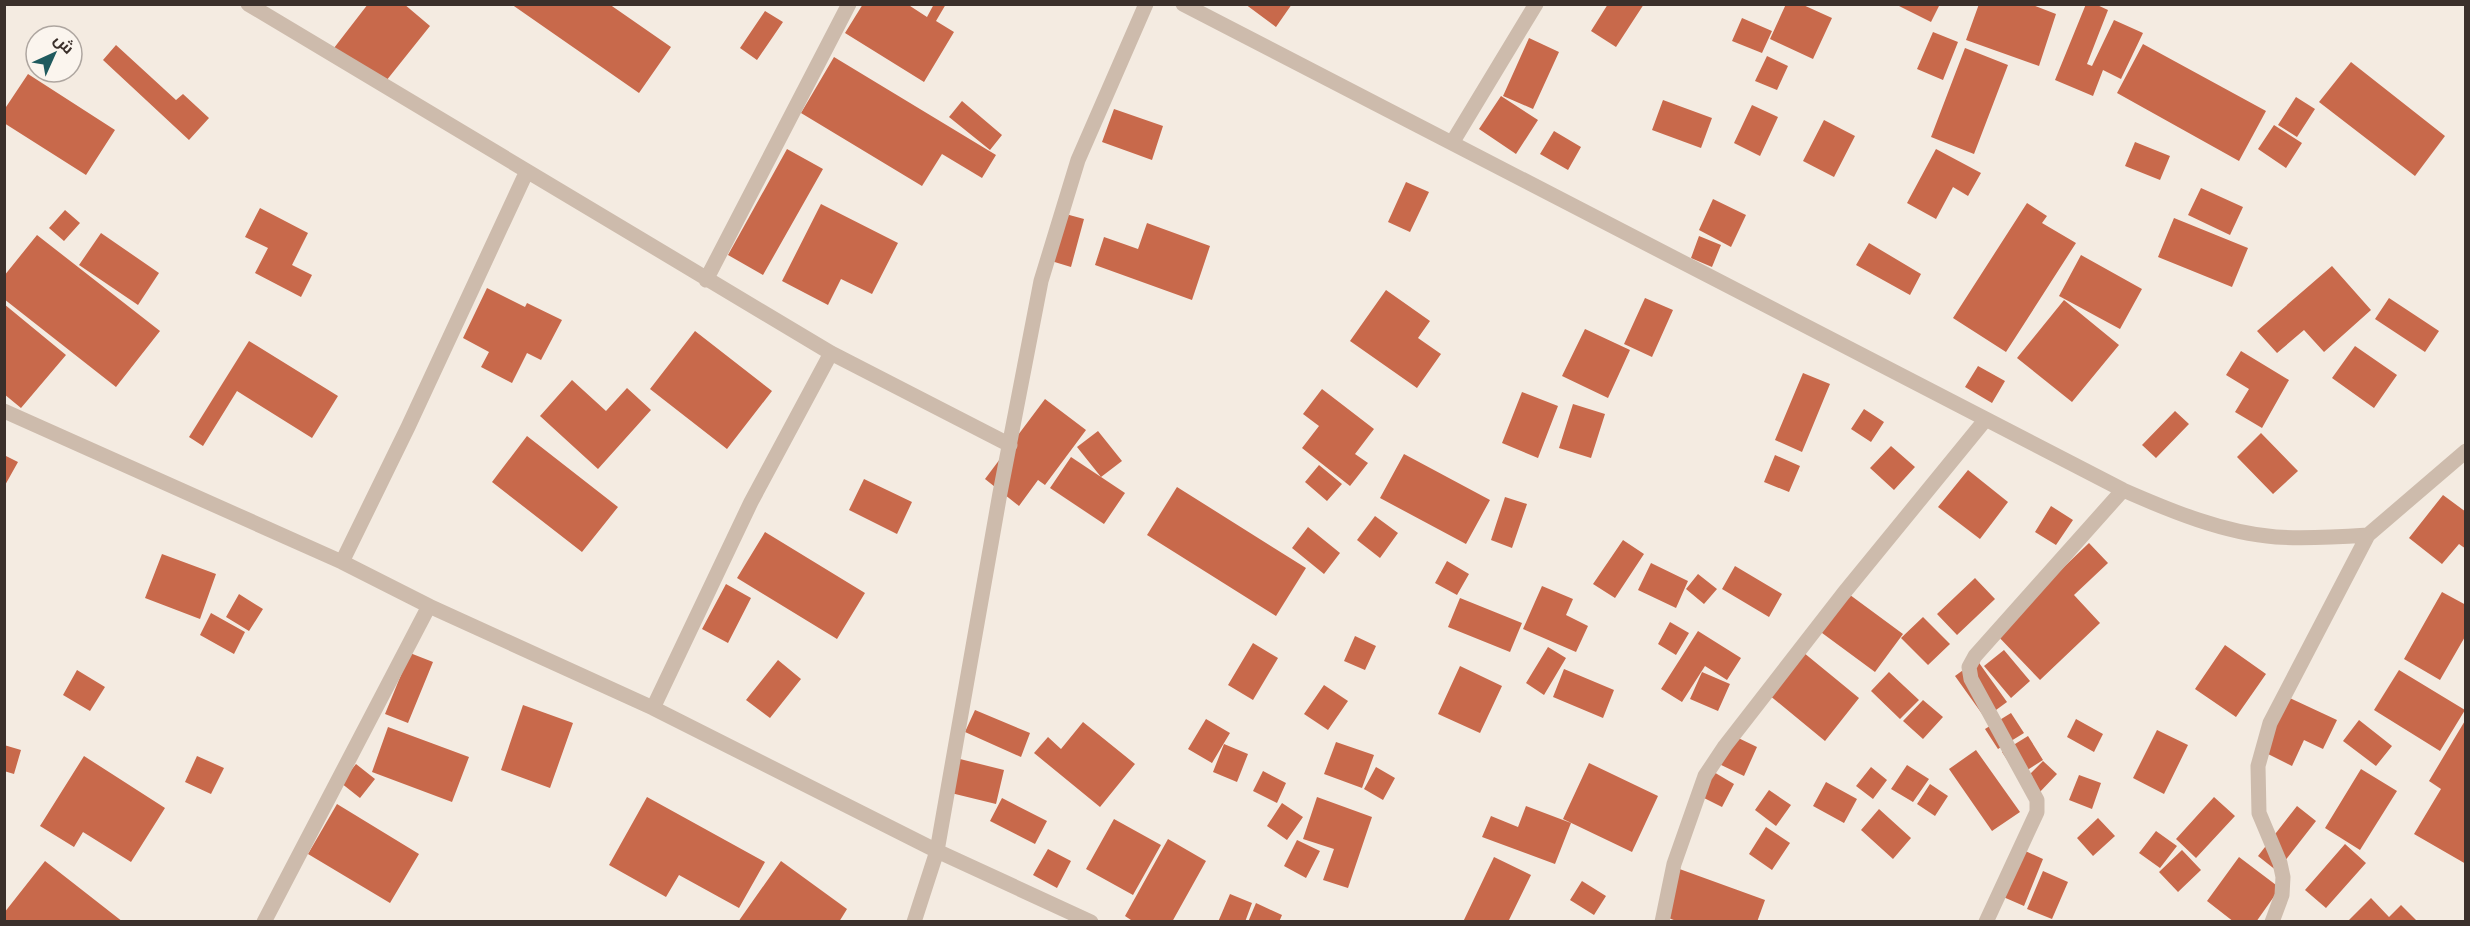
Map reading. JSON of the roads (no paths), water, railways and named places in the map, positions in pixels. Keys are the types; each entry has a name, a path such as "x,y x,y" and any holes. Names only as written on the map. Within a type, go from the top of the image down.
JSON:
{"street":[{"path":"248,4 831,353 1010,445"},
{"path":"706,280 849,4"},
{"path":"914,921 937,851 1041,281 1075,171 1146,4"},
{"path":"1183,4 1206,10 1452,143 2123,490 2208,524 2274,537 2319,539 2368,535"},
{"path":"1452,143 1536,4"},
{"path":"342,562 408,427 527,171"},
{"path":"653,708 751,502 831,353"},
{"path":"4,411 342,562 429,606 653,708 937,851 1091,921"},
{"path":"1662,921 1674,864 1705,776 1725,746 1844,594 1986,420"},
{"path":"2272,921 2282,895 2283,877 2280,863 2259,813 2258,766 2270,723 2368,535 2466,452"},
{"path":"1986,921 2037,812 2037,800 1971,679 1969,667 1983,647 2123,490"},
{"path":"264,921 429,606"}]}
